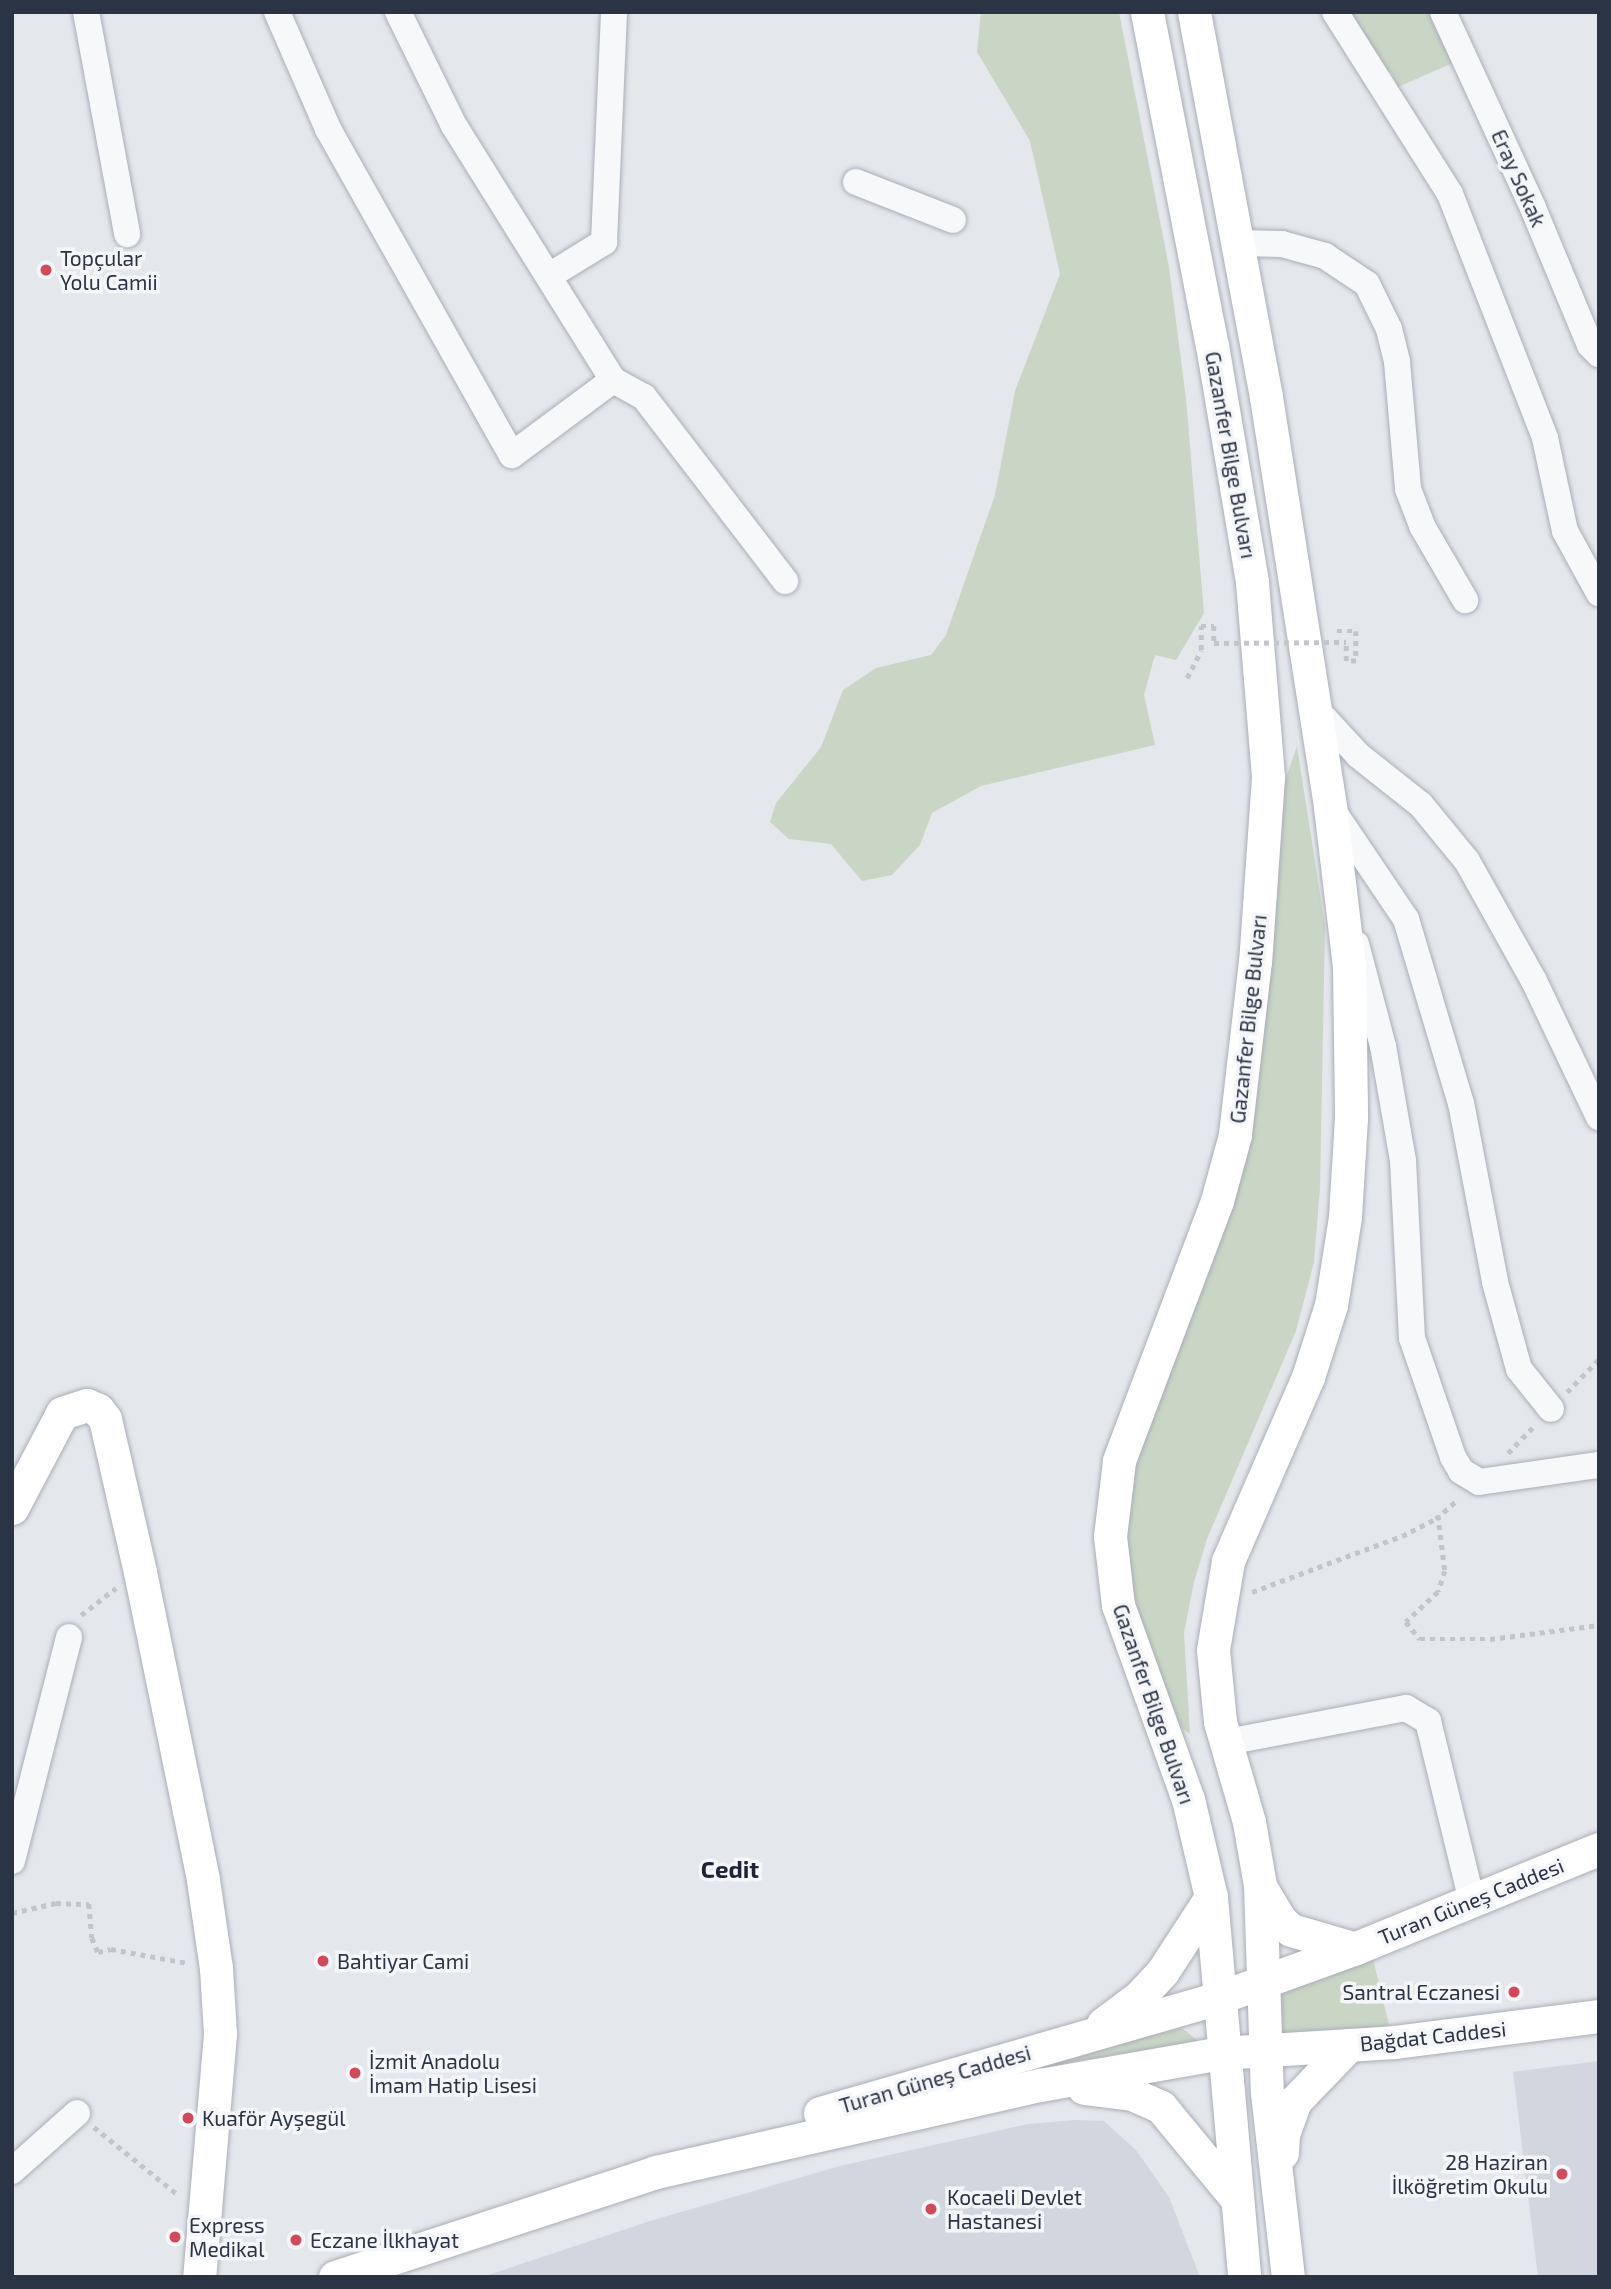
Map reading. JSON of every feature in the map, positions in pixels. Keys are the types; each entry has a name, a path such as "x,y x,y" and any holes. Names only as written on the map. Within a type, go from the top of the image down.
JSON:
{"main road":[{"name":"Gazanfer Bilge Bulvarı","path":"1147,12 1212,345 1252,582 1268,747 1255,961 1235,1135 1217,1201 1119,1461 1110,1536 1118,1605 1188,1799 1211,1896 1221,2053"},
{"name":"Gazanfer Bilge Bulvarı","path":"1194,12 1239,243 1330,807 1343,904 1351,1094 1345,1217 1321,1343 1227,1561 1217,1604 1214,1675 1227,1742 1249,1822 1259,1885 1266,2049"},
{"path":"12,1508 62,1413 87,1405 98,1410 105,1419 140,1572 203,1880 216,1968 220,2034 199,2277"},
{"name":"Turan Güneş Caddesi","path":"335,2277 656,2172 794,2120 1218,1998 1356,1948 1599,1849"},
{"path":"1259,1885 1271,1907 1291,1930 1356,1948"},
{"path":"1082,2037 1122,2011 1163,1971 1211,1896"},
{"name":"Bağdat Caddesi","path":"1221,2053 1349,2045 1599,2016"},
{"path":"1279,2194 1283,2134 1296,2101 1318,2073 1349,2045"},
{"path":"1266,2049 1288,2277"},
{"path":"1221,2053 1244,2277"},
{"name":"Turan Güneş Caddesi","path":"656,2172 1040,2085 1221,2053"},
{"path":"1040,2085 1118,2091 1161,2107 1236,2198"}],"street":[{"path":"86,12 127,234"},
{"path":"277,12 328,129 512,455 613,380"},
{"path":"398,12 453,124 613,380 644,397 785,581"},
{"path":"549,276 604,242 614,12"},
{"path":"1335,12 1450,194 1545,438 1565,531 1599,593"},
{"name":"Eray Sokak","path":"1443,12 1596,346"},
{"path":"856,182 953,220"},
{"path":"1239,243 1282,244 1325,256 1367,284 1389,329 1397,362 1408,489 1422,526 1465,600"},
{"path":"1313,706 1358,755 1421,805 1467,861 1534,981 1599,1117"},
{"path":"1330,807 1406,919 1461,1103 1495,1282 1519,1369 1551,1409"},
{"path":"1343,904 1367,981 1403,1161 1416,1358 1453,1457 1461,1471 1479,1482 1599,1465"},
{"path":"1351,1094 1370,1082 1390,1086"},
{"path":"12,1861 69,1637"},
{"path":"1227,1742 1406,1708 1428,1721 1472,1902"},
{"path":"12,2171 77,2113"}],"path":[{"path":"1187,678 1201,650 1201,625 1214,625 1214,643 1346,642 1346,661 1356,661 1356,631 1337,631"},
{"path":"1217,1604 1402,1536 1438,1514 1479,1482"},
{"path":"1438,1514 1445,1571 1438,1592 1406,1622 1420,1639 1490,1639 1599,1625"},
{"path":"69,1637 90,1606 140,1572"},
{"path":"12,1913 56,1903 89,1904 92,1938 98,1952 111,1949 216,1968"},
{"path":"77,2113 205,2217"}],"shaded area":[{"name":"28 Haziran İlköğretim Okulu","path":"1599,2061 1599,2277 1538,2277 1513,2072"},
{"name":"Kocaeli Devlet Hastanesi","path":"1075,2120 1104,2121 1136,2150 1169,2197 1200,2277 482,2277 650,2221 840,2166 1028,2124"}],"green space":[{"path":"981,12 1119,12 1169,267 1186,399 1204,613 1176,660 1155,655 1144,695 1155,745 981,786 932,813 920,845 892,875 862,881 831,844 789,839 770,822 776,803 821,747 843,690 876,668 931,655 946,635 995,495 1015,391 1060,274 1030,141 977,52"},
{"path":"1349,12 1433,12 1455,62 1398,87 1391,72 1383,74"},
{"path":"1297,746 1325,926 1320,1188 1314,1262 1296,1331 1207,1539 1194,1582 1184,1633 1190,1734 1178,1725 1137,1614 1125,1534 1129,1475 1235,1171 1273,816"},
{"path":"1372,1955 1389,2025 1303,2038 1280,2033 1278,1994"},
{"path":"1182,2028 1198,2041 1053,2065 1050,2061"}],"place":[{"name":"Topçular Yolu Camii","path":"46,270"},
{"name":"Bahtiyar Cami","path":"323,1961"},
{"name":"Santral Eczanesi","path":"1514,1992"},
{"name":"İzmit Anadolu İmam Hatip Lisesi","path":"355,2073"},
{"name":"Kuaför Ayşegül","path":"188,2118"},
{"name":"28 Haziran İlköğretim Okulu","path":"1562,2174"},
{"name":"Kocaeli Devlet Hastanesi","path":"931,2209"},
{"name":"Express Medikal","path":"175,2237"},
{"name":"Eczane İlkhayat","path":"296,2240"}],"district":[{"name":"Cedit","path":"730,1869"}]}
